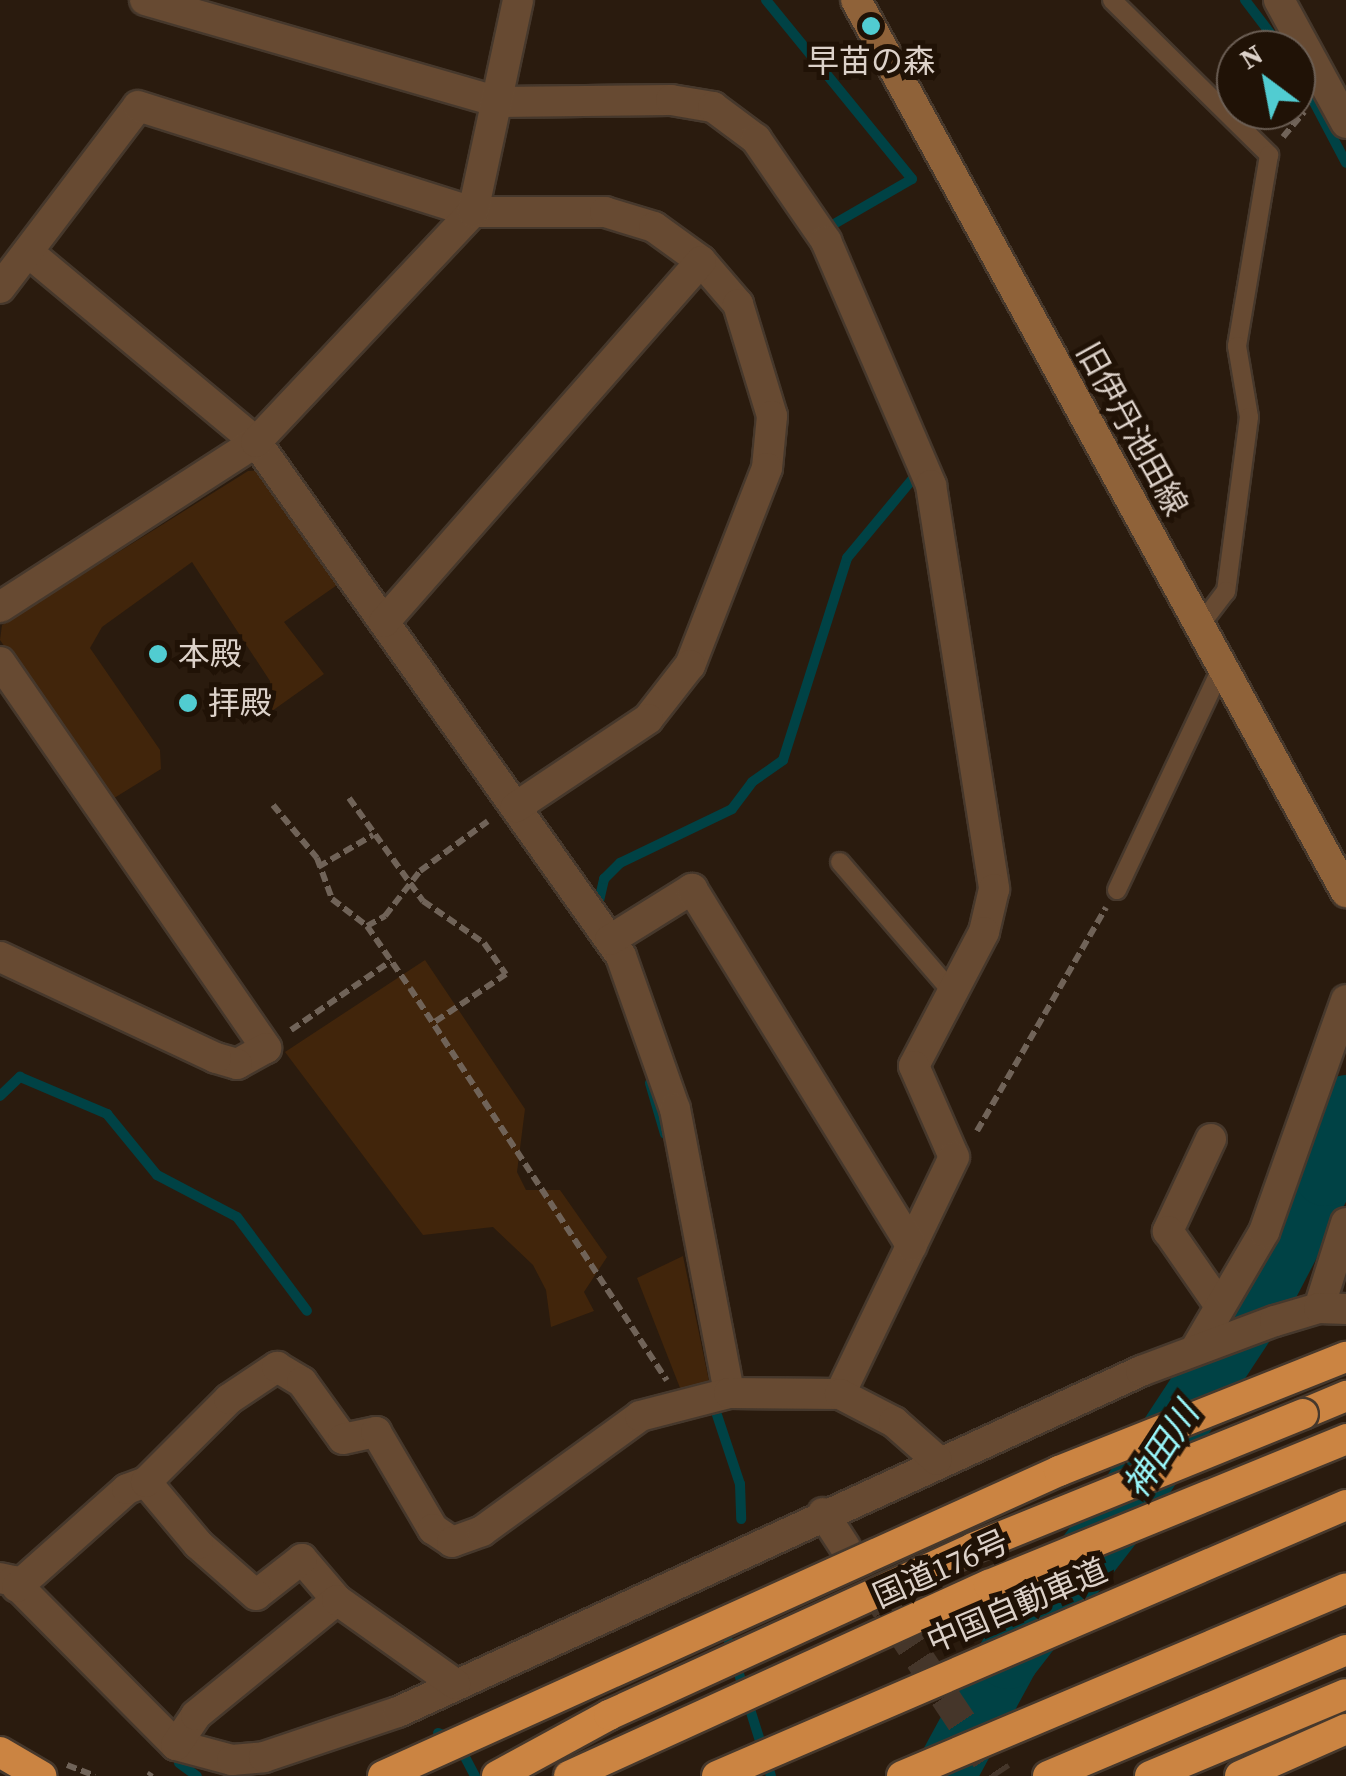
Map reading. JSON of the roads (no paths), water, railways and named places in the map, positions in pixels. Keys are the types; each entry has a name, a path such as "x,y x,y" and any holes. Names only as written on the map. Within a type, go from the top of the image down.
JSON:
{"highway":[{"path":"382,1776 1059,1471 1346,1357"},
{"path":"497,1776 609,1715 972,1548 1346,1396"},
{"name":"国道176号","path":"569,1776 989,1585 1346,1439"},
{"name":"中国自動車道","path":"716,1776 1346,1505"},
{"path":"902,1776 1346,1588"},
{"path":"1048,1776 1346,1650"},
{"path":"1150,1776 1346,1694"},
{"path":"1240,1776 1346,1729"},
{"path":"0,1752 41,1776"}],"street":[{"path":"144,0 499,102 671,100 714,107 756,140 826,241 934,502 994,875 991,916 914,1066 954,1156 840,1394"},
{"path":"0,607 256,442 473,212 518,0"},
{"name":"旧伊丹池田線","path":"856,0 1346,892"},
{"path":"1279,0 1346,124"},
{"path":"0,288 138,106 473,212 606,212 654,227 701,261 738,304 772,416 768,468 690,665 648,719 516,807"},
{"path":"28,252 256,442 610,940 675,1109 729,1393"},
{"path":"384,622 701,261"},
{"path":"0,662 266,1048 237,1064 216,1058 0,957"},
{"path":"610,940 692,889 912,1246"},
{"path":"1203,1347 1220,1306 1264,1232 1346,1000"},
{"path":"1212,1138 1168,1231 1220,1306"},
{"path":"937,1460 894,1422 840,1394 729,1393 681,1402 640,1416 482,1531 452,1542 433,1528 376,1432 343,1440 287,1368 269,1370 229,1400 146,1482 128,1489 8,1582 176,1745 220,1758 264,1757 343,1734 937,1460 1203,1347 1275,1321 1333,1309 1346,1223"},
{"path":"146,1482 198,1544 256,1595 302,1559 337,1600 454,1684"},
{"path":"823,1513 845,1548"},
{"path":"176,1745 196,1715 337,1600"}],"lane":[{"path":"1112,0 1269,155 1237,346 1250,417 1226,592 1200,625"},
{"path":"1116,890 1222,666"},
{"path":"840,862 953,994"}],"waterway":[{"path":"766,0 912,179 827,228"},
{"path":"1245,0 1268,30"},
{"path":"1316,106 1346,163"},
{"path":"599,901 604,879 620,863 732,809 752,782 783,760 847,558 916,475"},
{"path":"0,1096 20,1077 107,1114 157,1175 237,1217 307,1311"},
{"path":"650,1083 665,1134"},
{"name":"神田川","path":"944,1776 1008,1658 1115,1520 1262,1296 1325,1175 1346,1106"},
{"path":"716,1412 740,1484 741,1519"},
{"path":"729,1642 771,1776"},
{"path":"438,1733 456,1740 475,1776"},
{"path":"179,1763 197,1776"}],"tunnel":[{"path":"845,1547 998,1776"}],"place":[{"name":"早苗の森","path":"871,26"},
{"name":"本殿","path":"158,654"},
{"name":"拝殿","path":"188,703"}]}
